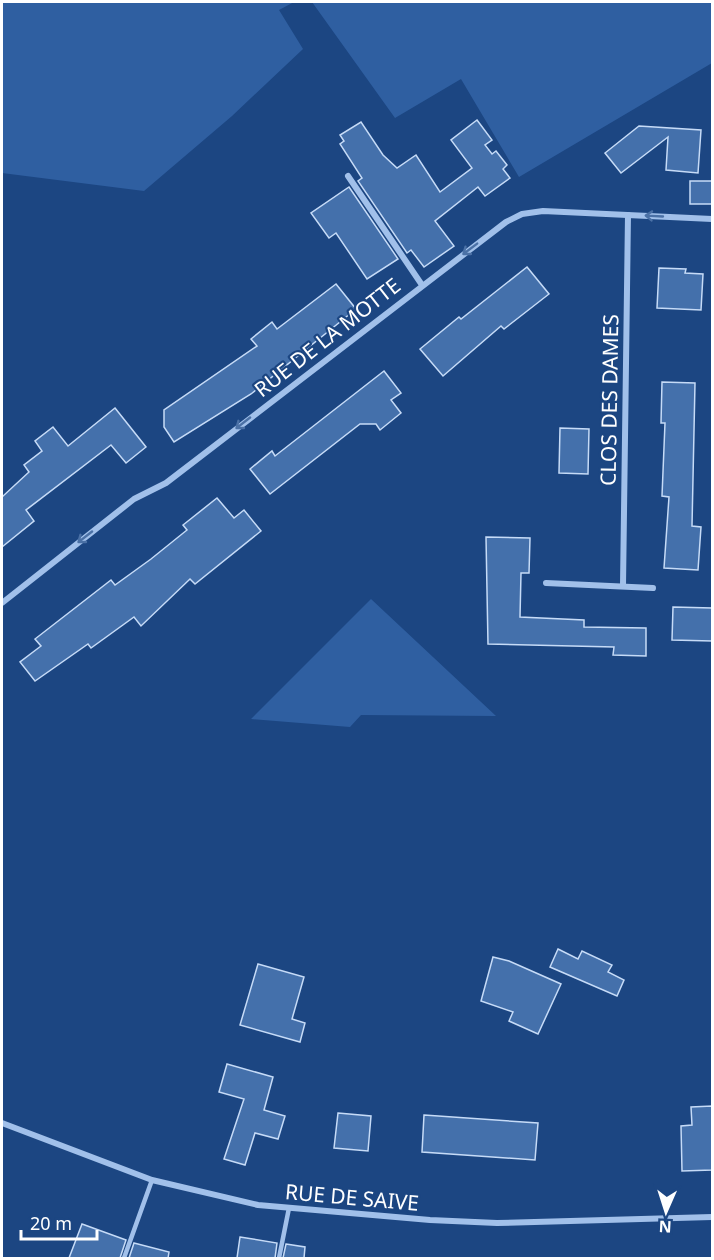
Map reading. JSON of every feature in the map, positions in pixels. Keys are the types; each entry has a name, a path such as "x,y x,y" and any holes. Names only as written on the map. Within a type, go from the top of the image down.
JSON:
{"street":[{"path":"348,176 423,285"},
{"name":"RUE DE LA MOTTE","path":"2,603 134,499 166,483 506,222 522,214 543,211 712,219"},
{"name":"CLOS DES DAMES","path":"623,586 628,215"},
{"path":"546,583 653,588"},
{"name":"RUE DE SAIVE","path":"2,1123 153,1180 258,1204 430,1220 497,1222 712,1216"}],"lane":[{"path":"124,1258 153,1180"},
{"path":"279,1258 289,1208"}],"shaded area":[{"path":"2,2 294,2 279,10 303,49 232,116 144,191 2,173"},
{"path":"312,2 712,2 712,63 519,177 461,79 395,118"},
{"path":"371,599 496,716 361,715 350,727 251,719"}],"building":[{"path":"477,120 492,140 485,145 492,154 496,151 507,165 503,169 510,178 485,196 478,187 435,221 454,246 424,267 411,250 407,253 358,181 362,178 340,144 344,141 340,135 361,122 383,155 397,168 416,155 440,192 472,168 451,140"},
{"path":"639,126 701,130 698,173 666,170 668,137 621,173 605,153"},
{"path":"690,181 712,181 712,204 690,204"},
{"path":"349,187 398,259 367,279 336,233 329,238 311,213"},
{"path":"527,267 549,294 504,329 501,326 443,376 420,349"},
{"path":"659,268 686,269 685,273 703,274 701,310 657,308"},
{"path":"336,284 356,309 251,394 174,442 164,427 164,410 257,346 251,339 272,322 277,329"},
{"path":"384,371 401,393 391,400 401,413 380,430 376,424 360,424 270,494 250,469 272,451 275,456"},
{"path":"662,382 695,383 692,526 701,527 698,570 664,568 669,497 662,496 665,423 661,423"},
{"path":"115,408 146,447 126,463 111,445 26,510 34,521 2,547 2,497 29,472 24,465 42,451 35,441 53,427 68,446"},
{"path":"560,428 589,429 588,474 559,473"},
{"path":"217,498 234,518 244,510 261,531 195,584 190,579 141,626 134,617 91,648 88,644 35,681 20,662 41,646 35,639 111,580 115,585 151,559 187,530 183,525"},
{"path":"486,537 530,538 529,573 521,573 520,617 584,620 584,627 646,628 646,656 613,655 614,647 488,644"},
{"path":"673,607 712,608 712,641 672,640"},
{"path":"558,949 578,959 582,951 612,965 608,972 624,980 617,996 550,967"},
{"path":"493,957 509,961 561,984 538,1034 509,1021 513,1012 481,1001"},
{"path":"258,964 304,977 292,1019 305,1023 300,1042 240,1025"},
{"path":"227,1064 273,1077 264,1110 285,1116 278,1139 255,1133 245,1165 224,1159 244,1099 219,1092"},
{"path":"712,1106 712,1170 682,1171 681,1126 692,1125 691,1107"},
{"path":"338,1113 371,1116 368,1151 334,1148"},
{"path":"424,1115 538,1123 535,1160 422,1152"},
{"path":"82,1224 126,1240 120,1258 69,1258"},
{"path":"240,1237 277,1243 275,1258 237,1258"},
{"path":"134,1243 169,1252 168,1258 129,1258"},
{"path":"286,1244 305,1247 304,1258 283,1258"}]}
